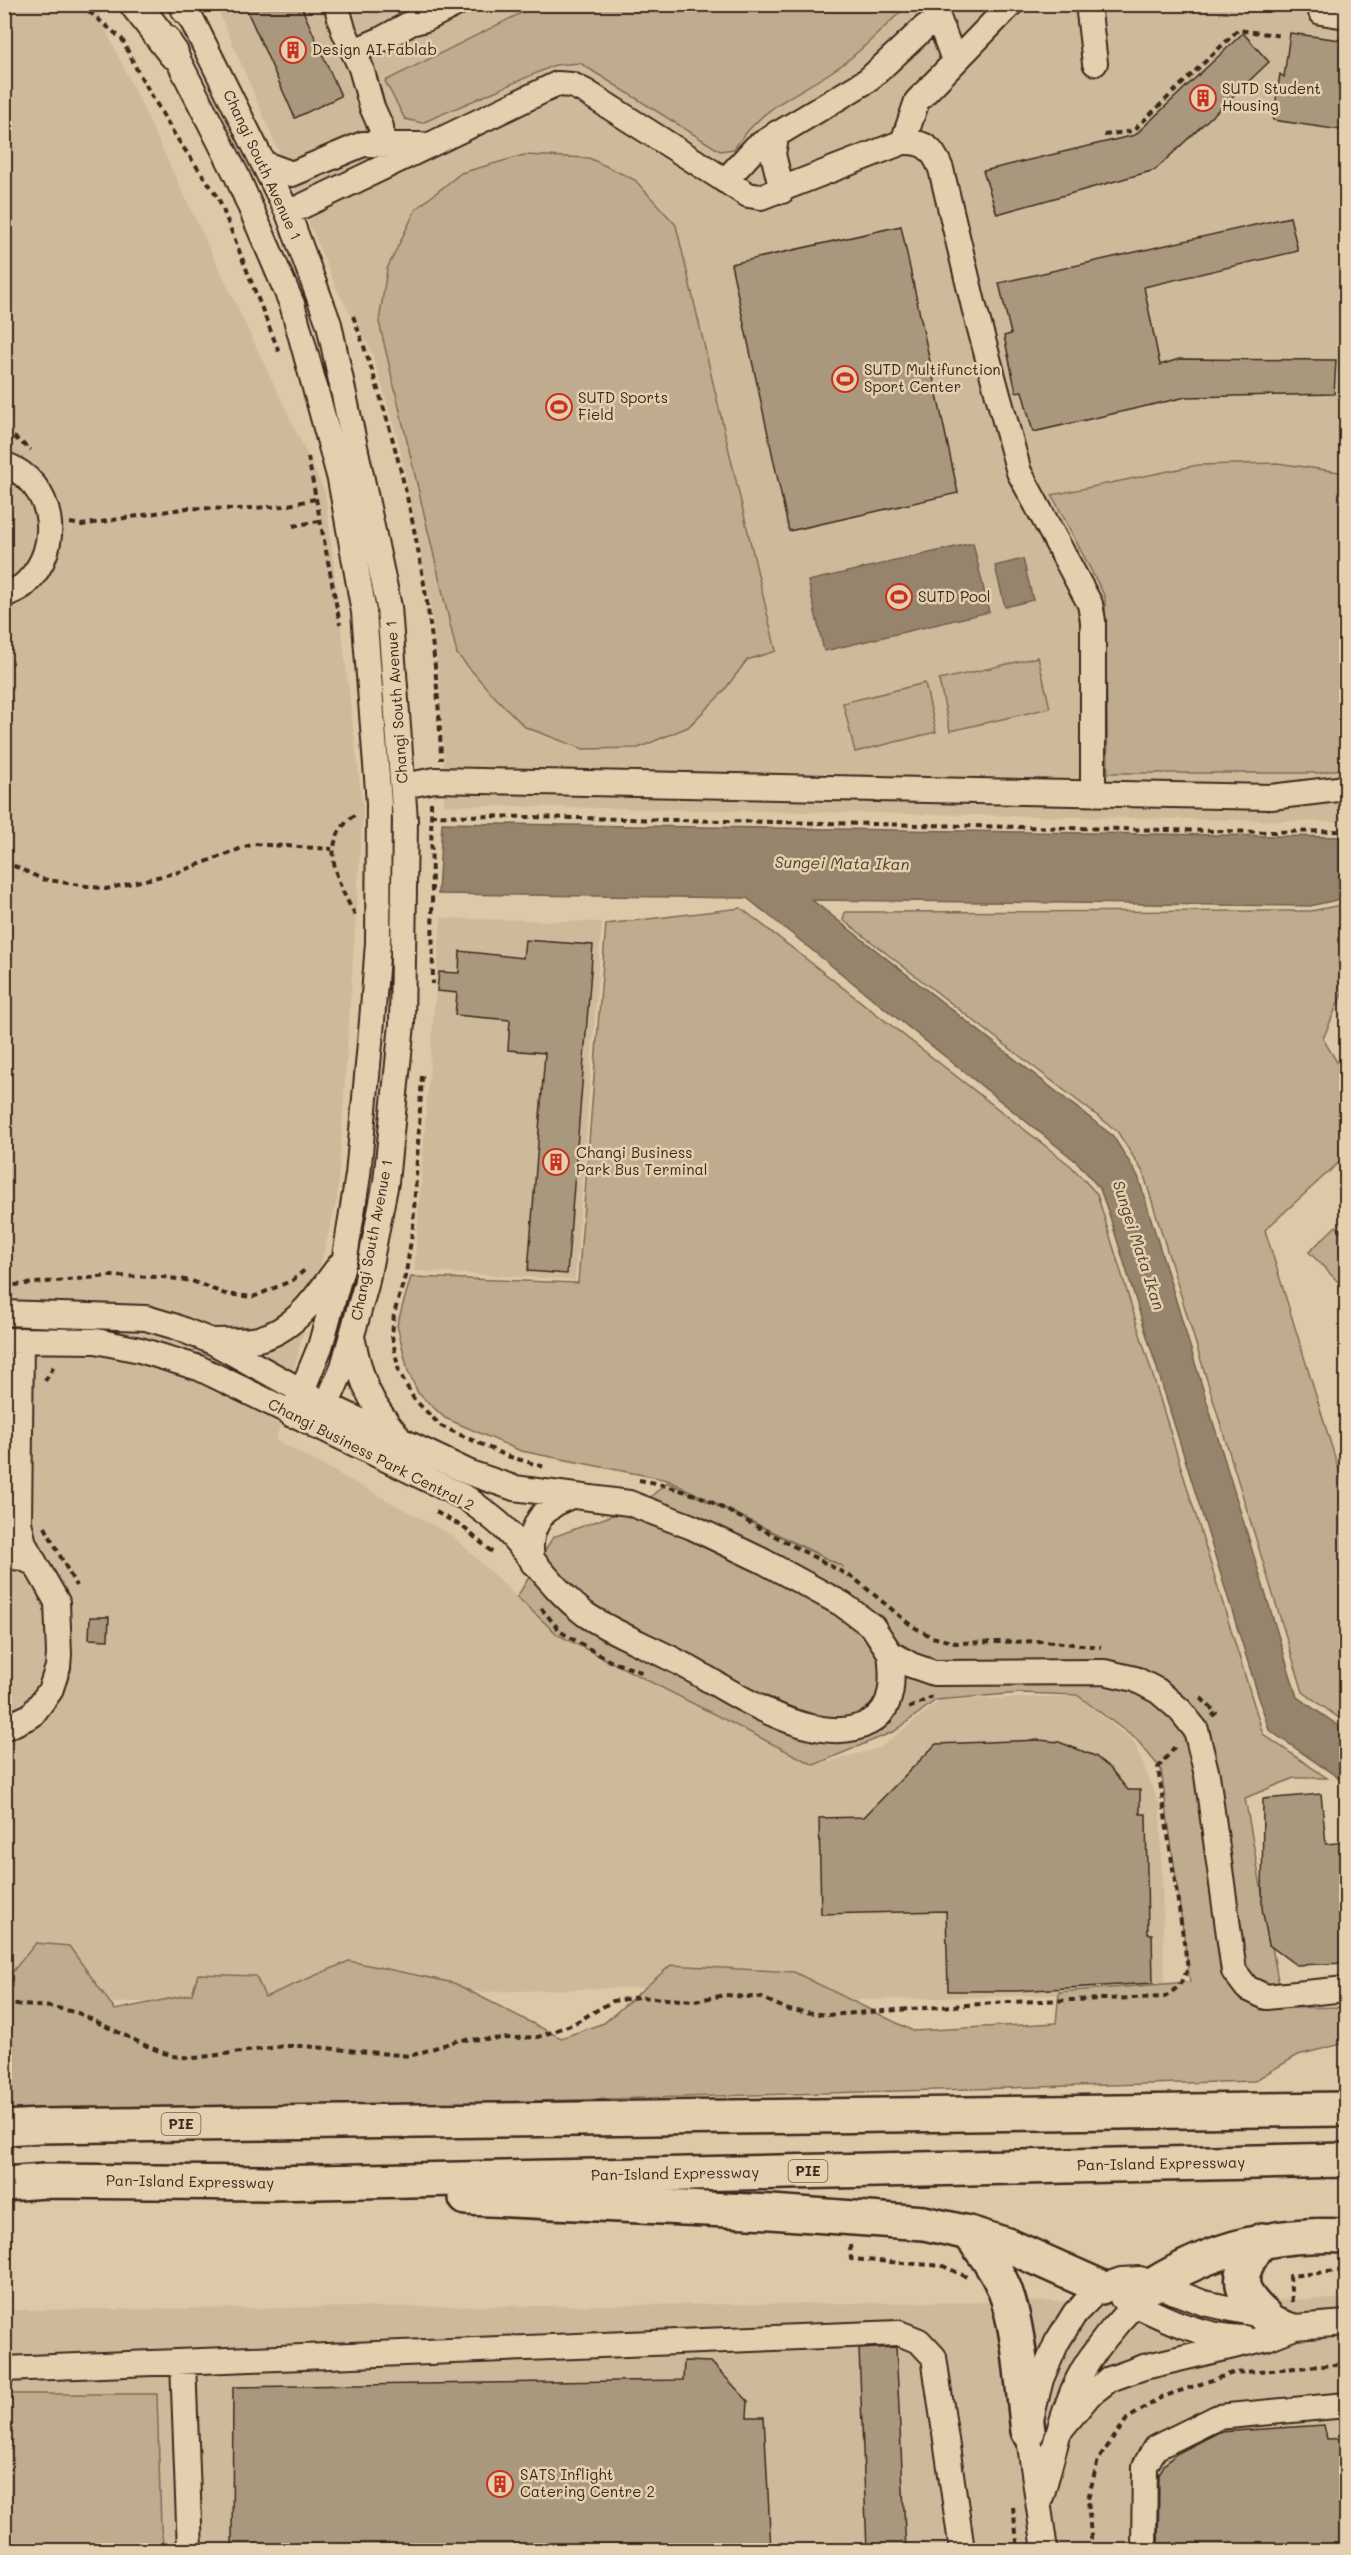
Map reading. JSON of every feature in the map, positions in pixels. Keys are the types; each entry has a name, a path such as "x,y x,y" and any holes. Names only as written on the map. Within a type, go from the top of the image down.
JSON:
{"highway":[{"name":"PIE","path":"4,2128 1343,2108"},
{"name":"Pan-Island Expressway","path":"4,2184 45,2181 269,2183 1347,2160"},
{"path":"269,2183 511,2201 668,2207 924,2223 969,2233 1007,2245 1101,2288"},
{"path":"969,2233 990,2261 1004,2289 1013,2318 1028,2431"},
{"path":"1144,2294 1178,2269 1212,2254 1262,2240 1295,2235 1347,2236"},
{"path":"1262,2240 1250,2256 1243,2273 1244,2289 1249,2302 1266,2327"}],"main road":[{"path":"135,4 173,53"}],"street":[{"name":"Changi South Avenue 1","path":"152,4 173,53 237,176 292,304 343,492 364,612 379,803 378,943 358,1175 345,1257 329,1323 292,1415"},
{"path":"339,4 337,7 343,29 366,81 372,107 381,126 382,143"},
{"path":"354,51 456,4"},
{"path":"933,4 954,60"},
{"path":"903,142 917,101 954,60 1011,4"},
{"path":"1088,4 1095,63"},
{"name":"Changi South Avenue 1","path":"186,6 288,213 329,324 390,607 405,820 402,1024 386,1182 366,1285 352,1338 317,1427"},
{"path":"1321,12 1347,16"},
{"path":"725,181 756,147 868,80 925,27"},
{"path":"288,213 546,87 557,84 572,85 748,195 761,197 782,191 903,142 923,143 935,152 941,169 974,308 1020,472 1090,604 1093,621 1093,792"},
{"path":"777,133 773,154 782,191"},
{"path":"265,164 292,174 363,144 414,146 433,143"},
{"path":"4,464 19,470 34,482 44,499 49,520 48,543 39,566 25,586 4,595"},
{"path":"403,786 435,780 1271,797 1347,788"},
{"name":"Changi South Avenue 1","path":"211,1341 258,1339 282,1329 304,1313 345,1257"},
{"name":"Changi Business Park Central 2","path":"4,1313 146,1318 173,1326 211,1341 327,1405 470,1473 514,1488 569,1497 629,1503 692,1527 763,1561 842,1604 873,1627 890,1653 936,1685 1104,1672 1135,1679 1158,1691 1180,1710 1196,1730 1207,1775 1234,1971 1247,1988 1266,1996 1347,1989"},
{"name":"Changi Business Park Central 2","path":"352,1338 359,1372 366,1391 376,1411 403,1442"},
{"name":"Changi Business Park Central 2","path":"16,1345 96,1341 140,1350 199,1368 468,1499 506,1530 554,1587 586,1615 767,1711 805,1726 840,1731 862,1726 896,1705 890,1653"},
{"path":"4,1725 9,1726 32,1714 50,1691 58,1667 60,1634 57,1602 24,1544 19,1522 16,1345"},
{"path":"533,1563 530,1540 534,1527 542,1513 554,1502 569,1497"},
{"path":"4,1556 23,1558 35,1564"},
{"path":"896,1705 936,1685"},
{"path":"1045,2550 1028,2431 1041,2379 1057,2342 1075,2313 1101,2288 1130,2278 1140,2279 1144,2294"},
{"path":"1144,2294 1234,2311 1266,2327"},
{"path":"1039,2503 1068,2404 1082,2372 1110,2330 1144,2294"},
{"path":"1061,2429 1089,2395 1110,2379 1266,2327 1347,2323"},
{"path":"4,2369 899,2333 919,2341 934,2357 962,2550"},
{"path":"183,2362 190,2550"},
{"path":"1144,2550 1145,2466 1155,2448 1218,2417 1347,2405"}],"path":[{"path":"69,4 92,14 122,39 138,72 176,137 218,196 281,359"},
{"path":"1104,135 1132,131 1239,30 1283,36"},
{"path":"307,453 340,628"},
{"path":"49,520 82,525 187,508 284,506 343,492"},
{"path":"293,526 319,521"},
{"path":"358,908 358,920 340,886 332,849 338,832 349,819 363,809 363,820"},
{"path":"405,820 432,815 1267,832 1347,831"},
{"path":"4,861 42,879 106,889 179,872 253,844 332,849"},
{"path":"4,868 17,867"},
{"path":"423,1069 413,1227 406,1273 394,1314 392,1336 399,1372 414,1399 441,1426 507,1456 549,1468"},
{"path":"4,1286 109,1276 163,1277 192,1281 225,1294 253,1297 293,1280 314,1262"},
{"path":"16,1345 54,1366 61,1363"},
{"path":"629,1478 656,1483 702,1497 855,1579 912,1626 932,1637 956,1643 1043,1641 1112,1648"},
{"path":"432,1509 463,1527 502,1560"},
{"path":"538,1605 561,1632 610,1661 655,1677"},
{"path":"896,1705 926,1698 936,1685"},
{"path":"4,2004 53,2007 78,2013 172,2056 195,2058 295,2046 410,2056 459,2040 538,2037 573,2024 613,2001 639,1997 694,2001 725,1995 762,1998 789,2010 828,2015 1009,2002 1165,1997 1179,1986 1188,1969 1158,1768 1174,1746 1216,1713 1198,1695"},
{"path":"849,2217 850,2259 943,2266 970,2279"},
{"path":"1295,2327 1290,2276 1347,2270"},
{"path":"1013,2504 1018,2550"}],"shaded area":[{"path":"4,5 94,5 325,492 363,809 337,1200 276,1440 453,1536 557,1635 814,1765 879,1748 941,1700 1077,1696 1134,1742 1160,1806 1165,1992 824,2001 755,1984 5,2006"},
{"path":"216,5 1346,5 1346,819 1339,822 444,805 439,682 430,599 398,439 371,350 338,292"},
{"path":"537,5 908,5 843,64 771,109 746,133 734,149 720,151 580,63 555,65 422,123 405,119 385,81"},
{"name":"SUTD Sports Field","path":"524,155 589,158 635,180 676,225 776,651 747,660 723,692 688,727 638,748 583,749 525,727 457,654 379,322 387,269 416,209 461,173"},
{"path":"1277,463 1346,473 1346,768 1318,773 1108,773 1105,597 1052,495 1198,465"},
{"path":"1038,657 1050,708 950,731 939,680"},
{"path":"925,683 936,732 855,752 843,703"},
{"path":"1346,904 1346,984 1323,1039 1346,1077 1346,1156 1265,1230 1346,1493 1346,1723 1303,1692 1143,1172 1117,1131 843,920 845,912 1311,911"},
{"path":"741,908 1071,1166 1097,1194 1263,1734 1327,1778 1294,1778 1245,1798 1283,2008 1346,2007 1346,2043 1298,2055 1254,2081 5,2116 4,1982 36,1943 69,1946 115,2010 192,1994 198,1974 256,1976 265,1997 349,1961 454,1983 561,2038 604,2023 671,1965 794,1972 913,2031 1056,2023 1059,1992 1190,1982 1161,1769 1137,1740 1077,1695 1021,1693 936,1700 895,1731 814,1765 558,1635 517,1597 553,1537 643,1504 667,1482 844,1567 668,1480 521,1451 445,1418 418,1393 408,1371 397,1325 411,1277 578,1283 606,924"},
{"name":"Changi Business Park Bus Terminal","path":"441,918 602,922 575,1280 414,1271"},
{"path":"1336,1226 1346,1237 1346,1290 1309,1252"},
{"path":"1346,2299 1346,2550 5,2550 4,2310"},
{"path":"5,2394 157,2394 161,2528 164,2550 5,2550"}],"water":[{"name":"SUTD Pool","path":"973,543 989,612 824,651 808,581"},
{"path":"1023,559 1033,600 1005,607 995,566"},
{"name":"Sungei Mata Ikan","path":"442,823 1346,837 1346,898 1310,906 812,900 1113,1136 1138,1176 1297,1697 1346,1731 1346,1783 1269,1730 1110,1217 1100,1189 1078,1163 747,898 438,894"}],"building":[{"name":"Design AI Fablab","path":"244,4 300,4 341,96 295,118"},
{"name":"SUTD Student Housing","path":"1243,33 1269,62 1155,170 997,214 983,171 1135,135"},
{"path":"1290,33 1347,41 1347,131 1273,120 1280,74 1284,77"},
{"path":"1290,217 1298,251 1144,287 1160,365 1179,359 1336,360 1334,394 1186,397 1033,432 1022,391 1016,392 1004,336 1011,334 999,283"},
{"name":"SUTD Multifunction Sport Center","path":"901,226 958,493 789,531 731,264"},
{"name":"Changi Business Park Bus Terminal","path":"525,940 593,945 567,1274 528,1271 545,1053 508,1050 510,1020 455,1015 457,993 437,991 439,972 459,973 460,951 523,958"},
{"path":"90,1617 109,1617 108,1640 89,1639"},
{"path":"1039,1740 1059,1742 1095,1756 1110,1768 1128,1790 1140,1790 1140,1814 1146,1814 1148,1934 1152,1934 1153,1983 1016,1991 948,1991 946,1911 821,1914 819,1818 864,1817 936,1744"},
{"path":"1321,1794 1326,1844 1347,1842 1347,1963 1296,1965 1269,1945 1262,1908 1263,1799"},
{"path":"896,2347 906,2550 867,2550 859,2349"},
{"name":"SATS Inflight Catering Centre 2","path":"684,2361 711,2362 748,2401 747,2417 764,2417 771,2550 232,2550 233,2387 683,2380"},
{"path":"1324,2425 1327,2439 1347,2438 1347,2550 1158,2550 1159,2475 1164,2465 1176,2454 1219,2432"}],"place":[{"name":"Design AI Fablab","path":"293,50"},
{"name":"SUTD Student Housing","path":"1203,98"},
{"name":"SUTD Multifunction Sport Center","path":"845,379"},
{"name":"SUTD Sports Field","path":"559,407"},
{"name":"SUTD Pool","path":"899,597"},
{"name":"Changi Business Park Bus Terminal","path":"556,1162"},
{"name":"SATS Inflight Catering Centre 2","path":"500,2484"}]}
